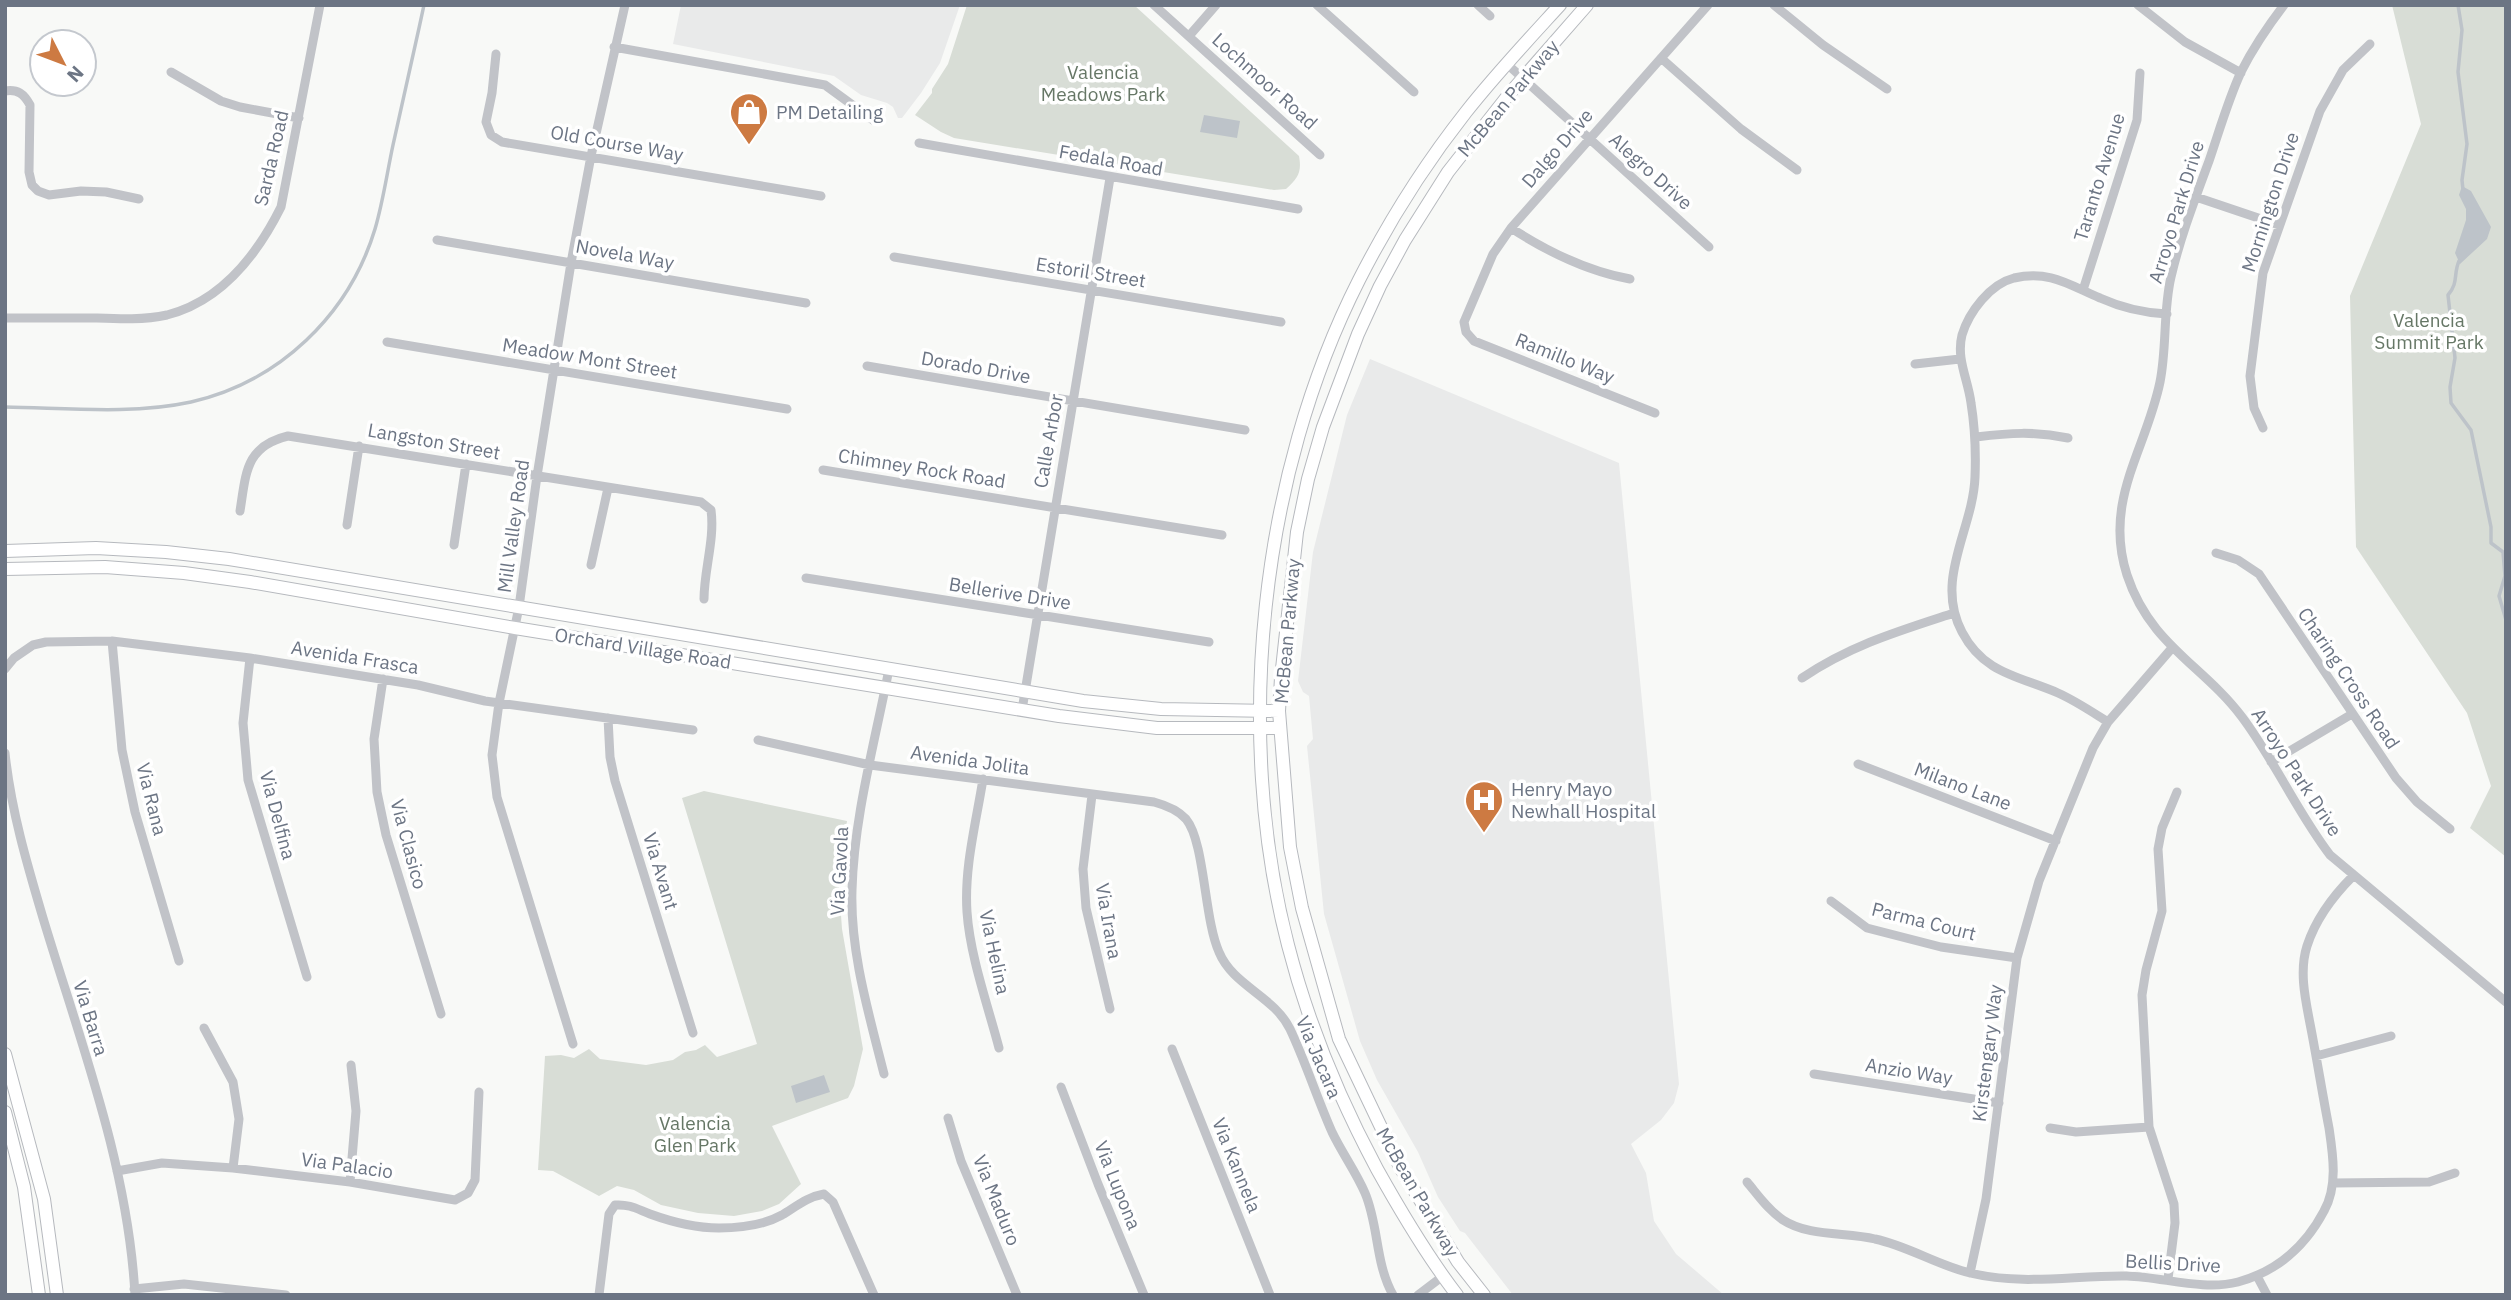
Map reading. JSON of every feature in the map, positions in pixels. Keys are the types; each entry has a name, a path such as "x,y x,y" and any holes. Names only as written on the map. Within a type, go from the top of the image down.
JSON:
{"main road":[{"name":"McBean Parkway","path":"1457,1295 1390,1192 1350,1118 1321,1048 1288,945 1270,861 1260,729 1268,587 1276,526 1290,464 1312,393 1359,281 1390,223 1427,165 1466,112 1560,5"},
{"name":"McBean Parkway","path":"1484,1295 1458,1262 1400,1167 1357,1082 1339,1039 1302,908 1290,847 1279,711 1297,532 1322,427 1358,334 1405,240 1448,172 1522,78 1587,5"},
{"path":"1312,393 1313,411 1322,427"},
{"name":"Orchard Village Road","path":"5,551 96,548 229,559 889,669 1141,708 1279,711"},
{"name":"Orchard Village Road","path":"5,569 105,567 184,573 1022,710 1157,728 1280,728"},
{"path":"5,1054 44,1199 57,1295"},
{"path":"5,1106 20,1102"},
{"path":"5,1112 24,1187 39,1295"}],"street":[{"name":"Sarda Road","path":"5,318 142,319 169,314 193,304 225,285 249,261 267,235 281,207 320,5"},
{"name":"Mill Valley Road","path":"573,1044 497,797 492,755 499,703 519,607 537,476 572,263 591,156 625,5"},
{"name":"Lochmoor Road","path":"1154,5 1320,155"},
{"path":"1189,36 1216,5"},
{"path":"1317,5 1414,92"},
{"path":"1478,5 1490,16"},
{"name":"Dalgo Drive","path":"1466,332 1464,322 1488,265 1511,228 1708,5"},
{"path":"1774,5 1823,46 1887,89"},
{"path":"2138,5 2185,42 2241,73"},
{"name":"Arroyo Park Drive","path":"2284,5 2261,35 2241,73 2196,197 2171,278 2160,381 2122,504 2120,535 2126,573 2137,600 2157,631 2241,715 2330,855 2506,1002"},
{"name":"Mornington Drive","path":"2263,428 2254,408 2250,376 2263,273 2319,111 2343,70 2370,44"},
{"path":"614,47 825,85 873,120"},
{"name":"Old Course Way","path":"496,54 486,122 491,135 502,142 821,196"},
{"path":"1661,58 1741,129 1797,170"},
{"name":"Alegro Drive","path":"1507,64 1709,247"},
{"path":"171,72 221,101 299,118"},
{"name":"Taranto Avenue","path":"2083,290 2137,120 2140,73"},
{"path":"5,91 14,90 25,95 30,105 29,172 32,185 38,191 49,195 80,191 106,192 139,199"},
{"name":"Fedala Road","path":"919,143 1298,209"},
{"name":"Calle Arbor","path":"1022,710 1110,178"},
{"path":"2196,197 2279,225"},
{"path":"1511,228 1561,257 1604,274 1630,279"},
{"name":"Novela Way","path":"437,240 806,303"},
{"name":"Estoril Street","path":"894,257 1281,322"},
{"path":"2108,722 2056,692 2017,679 1983,660 1966,639 1954,613 1951,577 1975,481 1976,437 1971,400 1960,359 1962,336 1970,316 1989,292 2012,279 2038,276 2061,279 2101,299 2128,308 2167,314"},
{"name":"Ramillo Way","path":"1466,332 1474,341 1655,413"},
{"name":"Meadow Mont Street","path":"387,342 787,409"},
{"path":"1914,364 1960,359"},
{"name":"Dorado Drive","path":"867,366 1245,430"},
{"path":"1976,437 2020,431 2068,438"},
{"name":"Langston Street","path":"240,511 248,466 256,452 266,443 288,436 701,502 711,510 713,523 704,576 704,599"},
{"path":"347,525 359,446"},
{"path":"454,545 466,464"},
{"name":"Chimney Rock Road","path":"823,470 1222,535"},
{"path":"591,565 608,488"},
{"name":"Charing Cross Road","path":"2216,553 2238,561 2259,574 2396,778 2417,802 2450,830"},
{"name":"Bellerive Drive","path":"806,578 1209,642"},
{"path":"1802,678 1830,659 1874,639 1954,613"},
{"name":"Avenida Frasca","path":"5,669 33,645 46,642 112,641 250,658 383,679 499,703 693,730"},
{"name":"Via Rana","path":"112,641 122,750 135,812 179,961"},
{"name":"Kirstengary Way","path":"1970,1273 1986,1199 2017,958 2031,906 2093,748 2108,722 2172,648"},
{"name":"Via Delfina","path":"250,658 243,723 248,780 307,976"},
{"name":"Via Gavola","path":"884,1073 855,943 853,904 858,827 889,669"},
{"name":"Via Clasico","path":"383,679 374,739 377,792 386,835 441,1014"},
{"path":"2272,762 2352,714"},
{"name":"Via Avant","path":"608,718 610,757 615,780 693,1033"},
{"name":"Avenida Jolita","path":"758,740 870,765 1154,802 1177,812"},
{"name":"Via Barra","path":"5,753 9,786 25,857 108,1132 117,1171 134,1292"},
{"name":"Milano Lane","path":"1858,764 2056,841"},
{"name":"Via Helina","path":"983,779 968,868 967,913 974,952 999,1048"},
{"path":"2168,1279 2175,1223 2174,1204 2149,1127 2142,995 2162,911 2158,849 2162,828 2177,792"},
{"name":"Via Irana","path":"1092,795 1083,869 1086,908 1110,1009"},
{"name":"Via Jacara","path":"1177,812 1185,819 1194,836 1211,932 1219,955 1236,976 1276,1008 1290,1030 1334,1136 1365,1193 1371,1210 1381,1268 1394,1295"},
{"name":"Bellis Drive","path":"1747,1182 1784,1221 1801,1228 1875,1238 1970,1273 2018,1280 2126,1276 2211,1285 2235,1283 2258,1276 2282,1263 2298,1250 2326,1207 2333,1183 2333,1152 2303,979 2306,947 2323,910 2353,876"},
{"name":"Parma Court","path":"1831,901 1867,928 1941,947 2017,958"},
{"path":"204,1028 233,1082 239,1119 233,1168"},
{"path":"2316,1056 2391,1036"},
{"name":"Via Kannela","path":"1172,1049 1270,1295"},
{"path":"350,1182 356,1111 351,1065"},
{"name":"Anzio Way","path":"1814,1074 1999,1103"},
{"name":"Via Lupona","path":"1061,1087 1144,1295"},
{"name":"Via Palacio","path":"117,1171 162,1163 233,1168 350,1182 455,1200 468,1193 475,1180 479,1091"},
{"name":"Via Maduro","path":"948,1118 961,1161 1017,1295"},
{"path":"2050,1128 2076,1132 2149,1127"},
{"path":"2333,1183 2429,1182 2455,1173"},
{"path":"599,1295 609,1214 615,1205 629,1204 650,1214 689,1225 718,1228 749,1226 779,1217 810,1196 824,1194 832,1202 874,1295"},
{"path":"1418,1295 1443,1276"},
{"path":"2258,1276 2267,1295"},
{"path":"134,1292 184,1284 286,1295"}],"shaded area":[{"path":"681,5 960,5 940,63 902,118 898,118 893,107 887,103 861,95 834,76 673,44"},
{"path":"1204,115 1240,121 1237,138 1200,132"},
{"path":"2462,186 2471,191 2491,227 2487,239 2460,264 2455,253 2466,220 2466,209 2459,195"},
{"name":"Henry Mayo Newhall Hospital","path":"1370,359 1619,463 1679,1084 1674,1103 1661,1120 1631,1144 1646,1173 1654,1221 1676,1254 1724,1295 1513,1295 1465,1233 1460,1231 1438,1197 1418,1152 1377,1080 1360,1041 1324,914 1307,746 1313,739 1309,696 1303,692 1298,681 1313,552 1347,415"},
{"path":"824,1075 830,1092 796,1103 791,1086"}],"green space":[{"name":"Valencia Meadows Park","path":"967,5 1134,5 1299,156 1298,174 1286,189 1274,190 954,138 941,132 915,115 932,93 948,64"},
{"name":"Valencia Summit Park","path":"2392,5 2506,5 2506,857 2470,828 2491,786 2467,713 2356,547 2350,296 2421,124"},
{"name":"Valencia Glen Park","path":"704,791 847,821 839,887 842,929 863,1049 854,1086 848,1098 772,1126 801,1184 779,1204 762,1211 734,1216 698,1213 661,1205 634,1190 617,1186 599,1196 553,1171 538,1170 545,1056 574,1058 589,1049 600,1059 646,1065 673,1060 685,1052 705,1045 717,1057 757,1044 682,798"}],"waterway":[{"path":"5,407 122,410 191,402 253,379 306,340 329,316 348,290 375,229 424,5"},
{"path":"2458,5 2462,30 2458,72 2467,144 2463,190"},
{"path":"2459,261 2454,286 2448,295 2455,358 2450,387 2451,403 2471,430 2491,527 2491,543 2503,552 2505,576 2499,596 2506,620"}],"place":[{"name":"PM Detailing","path":"749,146"},
{"name":"Henry Mayo Newhall Hospital","path":"1484,834"}]}
